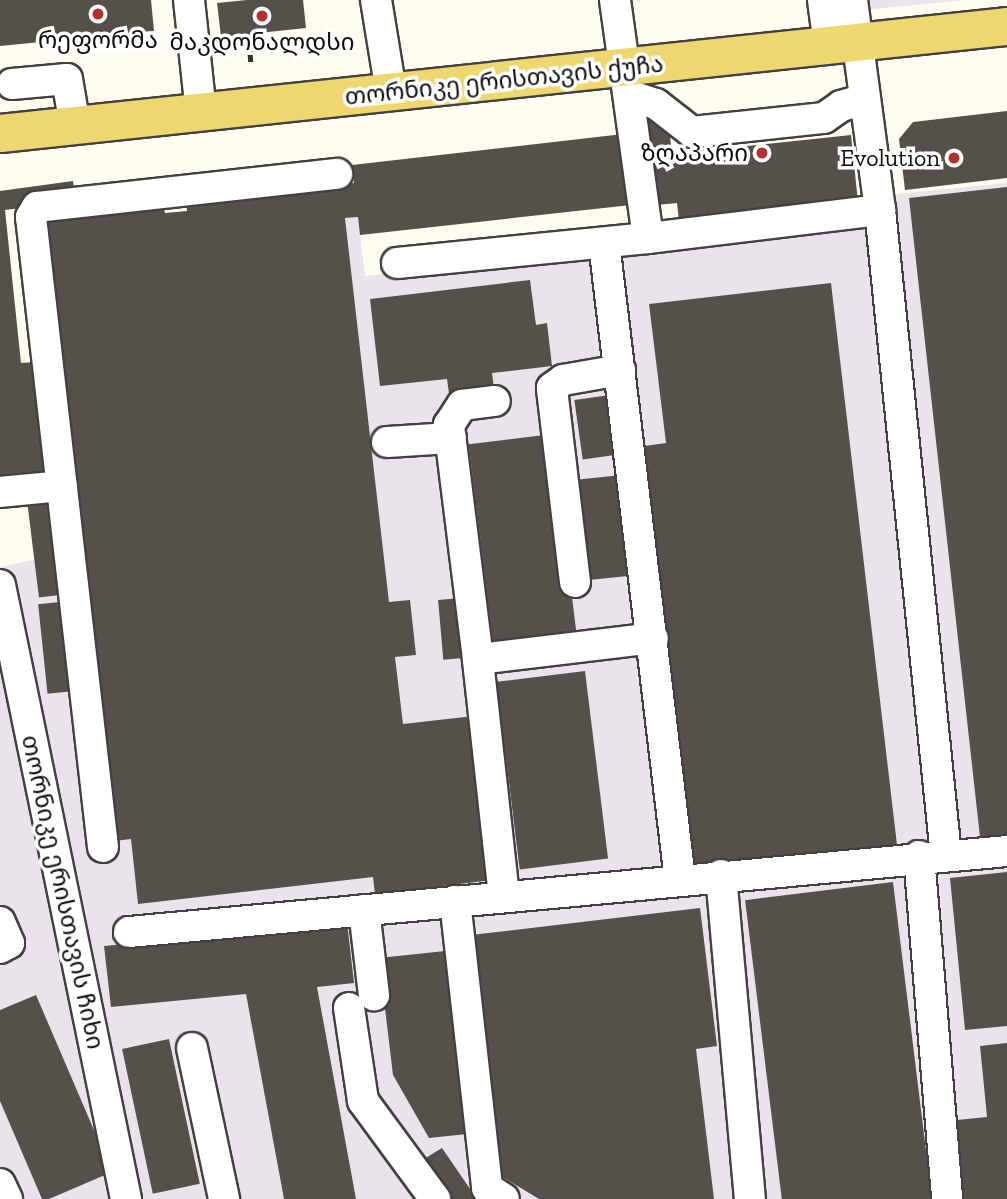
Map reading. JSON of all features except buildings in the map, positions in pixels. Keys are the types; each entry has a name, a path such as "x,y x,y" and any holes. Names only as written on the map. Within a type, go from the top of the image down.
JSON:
{"main road":[{"name":"თორნიკე ერისთავის ქუჩა","path":"0,133 391,92 643,96 843,43 1007,26"}],"street":[{"path":"189,0 201,112"},
{"path":"376,0 391,92"},
{"path":"823,0 865,99 880,210 932,856 947,1199"},
{"path":"843,43 852,0"},
{"path":"613,2 643,96 648,238"},
{"path":"12,84 67,79 75,125"},
{"path":"643,96 692,132 824,118 841,106 865,99"},
{"path":"103,847 31,216 37,207 337,174"},
{"path":"397,263 604,243 880,210"},
{"path":"604,243 680,879"},
{"path":"575,582 552,388 563,380 620,370"},
{"path":"495,401 462,405 449,425 504,896"},
{"path":"387,442 451,438"},
{"path":"0,492 62,486"},
{"name":"თორნიკე ერისთავის ჩიხი","path":"0,585 126,1199"},
{"path":"478,659 653,638"},
{"path":"129,932 721,875 1007,851"},
{"path":"721,875 750,1199"},
{"path":"455,901 487,1188 504,1199"},
{"path":"364,910 363,1101 436,1199"},
{"path":"0,922 9,943 0,948"},
{"path":"192,1048 224,1199"},
{"path":"0,1184 7,1199"}],"path":[{"path":"249,34 251,63"}],"shaded area":[{"path":"831,0 966,0 833,13"},
{"path":"1007,183 1007,1199 0,1199 0,567 74,551 40,253 358,217 365,276 892,218 897,194"}],"place":[{"name":"რეფორმა","path":"98,14"},
{"name":"მაკდონალდსი","path":"262,16"},
{"name":"ზღაპარი","path":"762,153"},
{"name":"Evolution","path":"954,158"}]}
